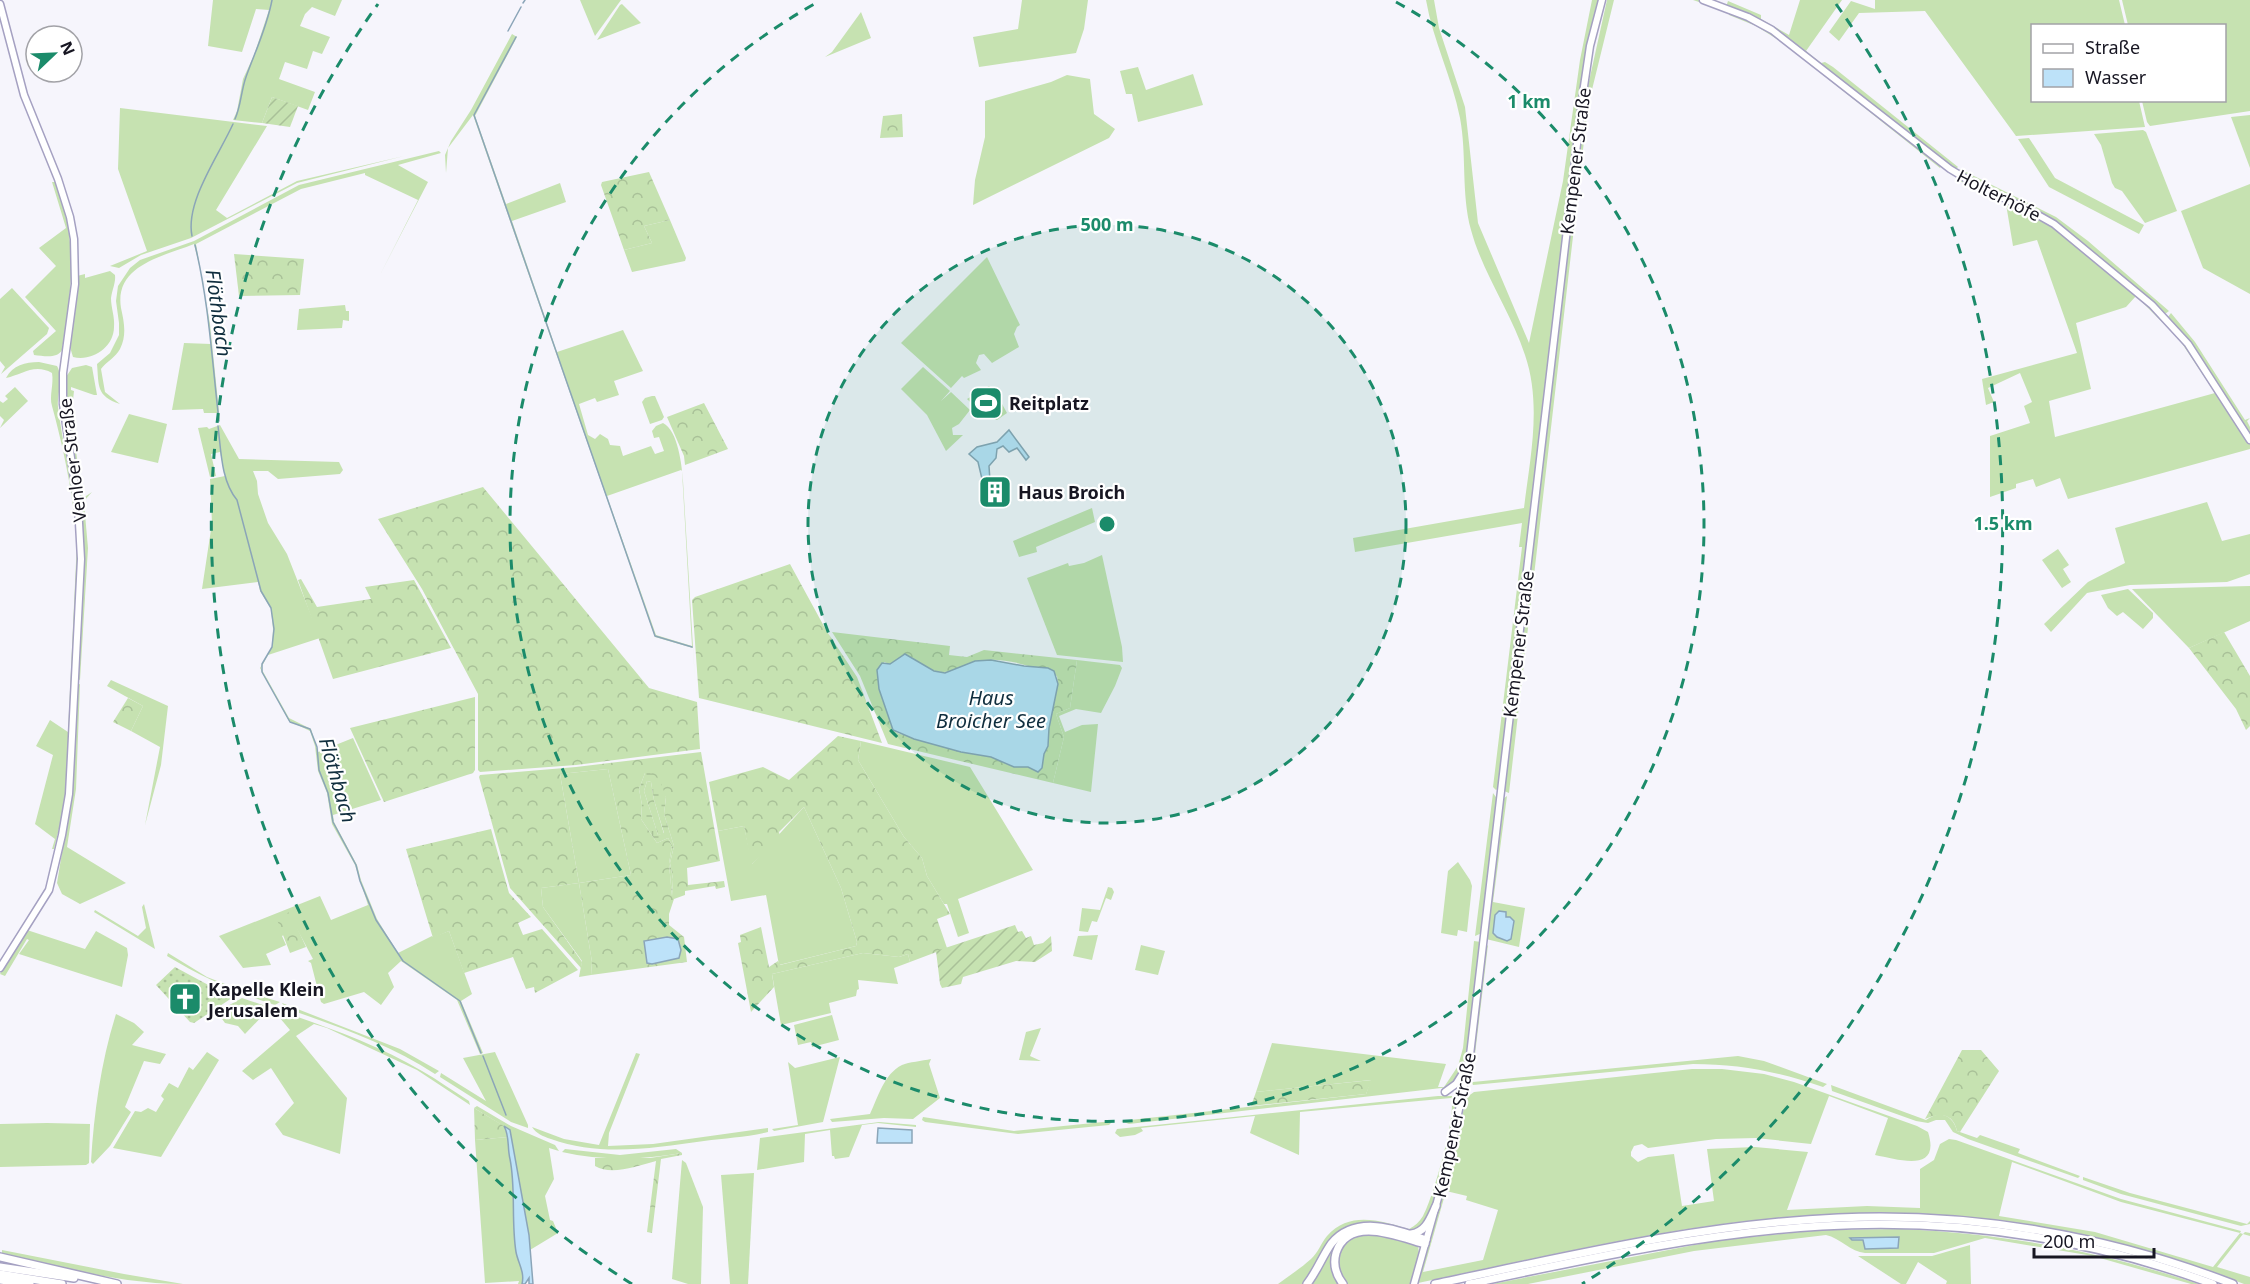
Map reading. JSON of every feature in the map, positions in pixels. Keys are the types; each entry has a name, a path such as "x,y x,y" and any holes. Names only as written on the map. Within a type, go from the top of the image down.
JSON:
{"highway":[{"path":"1408,1234 1422,1231 1436,1206"},
{"path":"1436,1284 1617,1246 1713,1230 1806,1220 1895,1217 1987,1223 2069,1236 2157,1258 2233,1284"},
{"path":"1469,1284 1696,1240 1806,1227 1882,1224 1970,1228 2064,1242 2145,1262 2213,1284"},
{"path":"1307,1284 1331,1245 1340,1235 1350,1229 1369,1226 1408,1234 1426,1242"},
{"path":"1343,1284 1336,1272 1335,1256 1341,1243 1352,1234 1363,1231 1377,1232 1426,1242"},
{"path":"0,1259 117,1284"},
{"path":"0,1267 109,1284"},
{"path":"0,1274 62,1284"},
{"path":"0,1280 30,1284"}],"main road":[{"name":"Kempener Straße","path":"1414,1284 1436,1206 1464,1090 1582,104 1590,46 1602,0"},
{"name":"Holterhöfe","path":"1703,0 1752,19 1779,34 1950,169 1980,187 2040,215 2074,238 2152,305 2175,328 2192,350 2250,440"},
{"name":"Venloer Straße","path":"0,4 24,95 58,179 70,217 76,254 75,284 63,373 63,404 80,530 80,581 69,794 49,890 0,968"},
{"path":"1445,1092 1458,1081 1468,1062"}],"green space":[{"path":"213,0 342,0 335,16 312,7 305,14 300,26 330,37 322,54 313,51 307,69 285,62 279,79 315,92 308,110 272,97 262,123 233,120 243,79 254,55 269,10 256,9 242,52 208,46"},
{"path":"580,0 621,0 595,36"},
{"path":"1022,0 1088,0 1084,29 1076,53 979,67 973,37 1018,29"},
{"path":"1426,0 1434,0 1439,28 1465,107 1478,223 1529,343 1563,181 1580,60 1592,0 1599,0 1593,25 1499,788 1496,790 1493,787 1522,547 1519,547 1522,523 1355,552 1353,538 1524,508 1534,412 1530,374 1519,339 1483,262 1471,230 1466,202 1460,118"},
{"path":"1607,0 1614,0 1588,106 1509,793 1504,791 1584,104"},
{"path":"1693,0 1698,0 1743,17 1774,33 1942,165 1940,168 1783,43 1756,26 1729,15 1729,12"},
{"path":"1800,0 1842,0 1806,51 1821,63 1825,62 1833,67 1958,167 1956,169 1953,169 1786,37 1726,7 1728,1 1761,15 1761,19 1789,35"},
{"path":"1875,0 2119,0 2125,24 2031,24 2031,102 2139,102 2145,127 2016,136 1925,11 1859,13 1839,41 1829,32 1851,1 1875,9"},
{"path":"2122,0 2250,0 2250,111 2150,126 2142,102 2226,102 2226,24 2128,24"},
{"path":"622,4 641,23 597,40 620,5"},
{"path":"861,12 871,38 825,57 832,52"},
{"path":"512,34 517,37 475,116 506,204 560,183 566,202 512,221 557,352 623,330 643,371 614,381 619,395 597,402 595,398 579,404 588,435 595,439 600,434 608,439 610,445 620,446 623,456 651,446 655,454 664,451 659,437 654,438 652,431 663,423 676,440 682,467 696,697 693,648 655,637 473,115 448,148","holes":["681,470 692,646 656,635 607,496"]},
{"path":"1138,67 1146,90 1193,74 1203,105 1138,122 1132,94 1126,94 1120,71"},
{"path":"1067,75 1090,79 1094,114 1115,129 1109,138 973,205 975,180 985,137 985,101 1051,82"},
{"path":"272,97 298,106 290,127 262,123"},
{"path":"120,108 267,126 216,210 227,218 297,181 404,156 297,183 191,238 141,255 119,268 110,266 147,251 118,169"},
{"path":"902,114 903,137 880,138 883,116"},
{"path":"2250,115 2250,168 2231,117"},
{"path":"2143,130 2146,132 2177,211 2145,223 2122,191 2115,188 2112,183 2101,145 2094,134"},
{"path":"2029,138 2055,178 2144,225 2139,234 2049,187 2018,139"},
{"path":"448,148 446,173 445,155"},
{"path":"439,151 441,153 398,165 428,182 381,273 418,200 365,173 301,189 196,244 201,273 194,244 144,264 125,282 121,293 124,339 116,355 101,369 105,392 120,404 112,401 100,389 97,364 110,353 119,335 116,301 118,286 130,268 140,260 194,241 299,185"},
{"path":"1960,169 2056,217 2088,241 2169,311 2165,314 2151,300 2055,223 1959,172"},
{"path":"649,172 670,220 644,226 652,243 624,250 601,185 602,182"},
{"path":"1960,178 2053,225 2169,323 2195,357 2250,443 2250,449 2068,499 2060,478 2036,487 2033,479 2016,484 2016,488 1990,497 1990,436 2030,423 2024,406 2032,402 2020,373 1988,388 1994,402 1986,405 1982,379 2077,353 2037,240 2013,246 2006,204 1956,179","holes":["2136,296 2179,339 2215,393 2055,437 2049,401 2091,389 2076,323 2126,307"]},
{"path":"52,182 55,182 68,225 71,285 62,350 57,355 46,356 34,355 33,351 56,331 25,297 56,266 39,248 66,228"},
{"path":"2250,184 2250,294 2203,268 2181,211"},
{"path":"670,220 686,258 685,261 632,272 624,250 652,243 644,226"},
{"path":"234,254 304,259 300,295 239,296"},
{"path":"987,257 1020,325 1014,334 1019,347 992,363 984,354 979,355 976,363 981,370 964,378 962,376 951,388 901,343"},
{"path":"110,271 115,278 111,298 114,327 110,341 106,347 94,355 73,357 70,347 77,276 85,274 85,278"},
{"path":"12,288 49,328 47,334 1,374 5,367 0,361 0,299"},
{"path":"204,292 210,324 220,421 217,413 204,413 203,409 172,410 184,343 211,344"},
{"path":"345,305 346,311 349,311 349,321 343,320 342,328 297,330 299,309"},
{"path":"2171,313 2195,342 2245,420 2250,418 2247,421 2250,436 2189,342 2168,317"},
{"path":"39,362 57,366 59,371 58,407 75,504 73,506 51,402 52,373 34,369 6,378 20,365"},
{"path":"86,365 92,367 97,395 71,387 74,391 71,418 83,498 92,492 84,501 80,499 67,417 66,377 72,368"},
{"path":"923,367 950,391 941,401 951,392 970,410 959,424 952,428 953,435 963,435 946,451 927,415 901,389"},
{"name":"Reitplatz","path":"989,386 996,393 1007,413 997,420 983,414 967,399"},
{"path":"15,387 28,401 0,428 4,420 0,416 0,401 3,403 8,399 5,396"},
{"path":"655,396 664,417 650,424 642,402 645,398"},
{"path":"704,403 728,449 685,465 684,456 667,417"},
{"path":"129,414 167,424 158,463 111,452"},
{"path":"220,425 239,459 339,462 343,470 340,474 278,479 268,471 253,471 268,523 287,554 320,638 268,655 261,668 289,718 311,729 318,752 353,738 381,800 333,815 334,822 357,865 377,919 398,953 432,936 449,931 472,994 461,1001 483,1053 480,1054 457,1000 401,961 388,973 394,987 381,1005 364,992 324,1004 321,1002 311,963 308,961 313,959 296,927 282,936 286,945 266,954 271,965 243,968 219,936 320,896 331,920 368,905 355,865 332,824 327,793 318,771 315,746 310,731 289,721 260,668 272,647 273,629 271,609 260,591 258,582 202,589 212,523 210,479 225,476 220,452 211,454 216,476 210,477 198,428 207,427 209,429"},
{"path":"483,487 649,688 697,702 700,749 576,765 480,772 478,770 478,694 422,589 378,519"},
{"path":"2207,502 2222,541 2250,534 2250,574 2227,582 2130,585 2087,593 2051,632 2044,624 2088,582 2125,563 2115,528"},
{"path":"84,503 88,548 80,680 78,679 80,505"},
{"path":"74,508 79,551 68,778 65,804 54,849 52,849 55,839 35,824 53,755 36,746 50,720 68,732 77,541"},
{"path":"1092,508 1095,522 1036,547 1037,552 1019,557 1013,541"},
{"path":"2058,549 2069,565 2063,569 2071,582 2062,588 2042,560"},
{"path":"1102,555 1122,647 1123,662 1057,655 1027,578 1068,563 1069,566 1084,563"},
{"path":"790,564 826,630 857,677 882,743 699,698 692,600"},
{"path":"301,579 317,607 371,599 365,587 414,580 451,648 333,679 298,580"},
{"path":"2250,586 2250,621 2189,648 2132,589"},
{"path":"2128,589 2153,613 2153,618 2143,629 2123,612 2117,616 2108,608 2101,595"},
{"path":"832,632 950,646 949,655 967,657 984,650 1077,660 1070,708 1056,714 1064,737 1053,783 888,744 860,676","holes":["905,655 938,672 951,671 974,662 994,660 1027,665 1057,676 1058,684 1049,728 1048,746 1042,768 1038,772 1028,767 1014,766 991,757 961,752 897,733 891,726 882,699 884,662 890,664"]},
{"path":"2224,632 2250,676 2250,726 2246,730 2236,709 2189,648"},
{"path":"1077,660 1120,665 1122,668 1101,713 1076,709 1059,716 1065,732 1082,725 1098,724 1091,792 1053,783 1064,737 1056,714 1070,708"},
{"path":"111,680 168,706 161,765 145,825 160,747 131,731 143,706 107,686"},
{"path":"80,684 76,789 67,847 126,883 80,904 62,894 57,883 69,810 77,685"},
{"path":"475,697 475,770 473,773 384,802 350,728"},
{"path":"128,698 143,706 131,731 113,722"},
{"path":"838,736 861,741 858,760 904,837 922,858 927,876 950,914 937,919 947,948 910,962 908,954 899,957 863,953 772,974 774,987 751,1012 738,943 741,942 740,935 761,927 769,967 778,961 780,965 856,946 857,942 841,888 804,807 779,832 780,836 751,865 744,826 718,831 709,782 763,767 789,780"},
{"path":"861,741 970,767 1033,870 958,899 969,933 958,937 947,904 944,904 927,876 922,858 904,837 858,760"},
{"path":"701,752 720,861 687,868 688,885 724,881 725,887 716,889 715,886 685,891 685,895 674,899 669,914 669,925 684,937 687,962 591,975 592,962 579,883 541,888 543,907 582,962 581,968 510,888 480,775 576,767","holes":["608,769 631,875 579,883 560,774","645,773 666,797 664,814 674,846 670,863 673,879 672,896 669,864 672,845 668,838 657,843 641,819 642,805 639,789"]},
{"path":"608,769 631,875 579,883 560,774"},
{"path":"645,773 650,773 660,780 666,797 664,814 674,846 670,863 673,879 672,896 669,864 672,845 668,838 657,843 641,819 642,805 639,789","holes":["647,781 651,782 664,833 658,835 644,791"]},
{"path":"647,781 651,782 664,834 658,835 644,791"},
{"path":"1493,793 1498,800 1482,933 1475,936"},
{"path":"1507,796 1493,902 1525,908 1519,947 1486,939 1503,799"},
{"path":"804,807 841,888 857,942 856,946 779,965 766,895 731,901 718,831 744,826 752,864"},
{"path":"491,829 509,893 531,917 518,923 523,935 542,929 578,970 535,993 534,987 526,989 513,957 464,973 449,931 433,938 406,849"},
{"path":"1458,862 1472,886 1467,932 1458,930 1457,936 1441,933 1448,871"},
{"path":"579,883 592,962 591,975 579,977 582,961 543,907 541,888"},
{"path":"1108,887 1114,892 1111,900 1106,898 1097,922 1092,921 1088,932 1079,931 1082,908 1100,910"},
{"path":"144,904 155,949 94,912 95,910 138,936 146,928 142,907"},
{"path":"290,912 306,947 290,953 276,917"},
{"path":"1015,925 1018,932 1022,931 1026,938 1031,936 1034,945 1043,943 1051,936 1052,951 1035,962 1016,961 963,977 961,984 942,988 936,951"},
{"path":"27,930 85,949 96,931 127,948 128,955 122,987 19,954 29,940 27,939 5,976 0,974"},
{"path":"1098,935 1092,960 1073,956 1078,936"},
{"path":"1474,941 1481,942 1466,1058 1462,1070 1450,1087 1129,1124 1121,1121 1366,1094 1371,1080 1256,1092 1272,1043 1446,1064 1438,1087 1444,1087 1458,1066 1463,1048"},
{"path":"1141,945 1165,951 1158,975 1135,970"},
{"path":"1488,945 1473,1082 1738,1056 1764,1061 1827,1084 1823,1087 1775,1073 1743,1067 1693,1064 1473,1085 1470,1078"},
{"path":"168,953 224,985 280,1002 275,1005 220,984 167,956"},
{"path":"863,953 899,957 908,954 910,962 894,968 898,984 858,980 859,989 856,996 829,1003 831,1013 781,1025 772,974"},
{"path":"175,967 212,987 235,996 194,1023 190,1022 156,985"},
{"path":"242,998 334,1030 401,1059 469,1101 470,1105 417,1070 314,1024 296,1036 347,1098 340,1154 283,1135 275,1124 294,1103 271,1068 253,1080 242,1071 290,1030 274,1011 269,1009 245,1034 238,1026 225,1023 217,1012"},
{"path":"282,1003 400,1049 439,1071 435,1074 381,1045 285,1008"},
{"path":"116,1014 134,1023 144,1032 132,1045 166,1054 160,1064 144,1061 125,1107 131,1112 110,1146 93,1164 91,1162 96,1106 106,1050"},
{"path":"832,1015 839,1040 812,1047 811,1042 798,1045 794,1025"},
{"path":"1041,1028 1030,1056 1041,1061 1019,1060 1026,1032"},
{"path":"1962,1050 1981,1050 1999,1071 1960,1132 1957,1131 1949,1117 1940,1115 1925,1119"},
{"path":"207,1052 219,1060 161,1157 113,1148 135,1111 141,1112 148,1108 156,1112 164,1099 161,1096 169,1083 178,1088 189,1067 193,1070"},
{"path":"495,1052 528,1128 511,1122 440,1077 441,1073 486,1101 463,1058"},
{"path":"636,1053 640,1054 609,1133 608,1146 653,1144 768,1128 768,1132 665,1146 608,1149 570,1145 540,1134 532,1127 564,1139 599,1145"},
{"path":"840,1057 823,1122 774,1131 772,1129 798,1125 788,1062 795,1068"},
{"path":"931,1059 929,1064 940,1098 913,1119 884,1118 832,1122 830,1119 870,1114 882,1086 896,1069 905,1064"},
{"path":"1692,1069 1722,1069 1764,1074 1794,1082 1917,1126 1928,1132 1929,1154 1924,1159 1916,1161 1875,1155 1888,1118 1829,1096 1811,1144 1756,1138 1716,1139 1648,1148 1642,1144 1634,1146 1631,1156 1638,1162 1648,1157 1674,1154 1682,1206 1714,1201 1707,1149 1755,1147 1808,1152 1787,1210 1867,1206 1920,1208 1920,1169 1934,1160 1940,1144 1949,1139 1956,1140 2121,1199 2241,1231 2240,1233 2243,1234 2217,1267 2250,1277 2250,1284 2244,1284 2136,1248 2027,1225 1971,1218 1858,1214 1753,1220 1656,1234 1418,1283 1467,1097 1474,1092","holes":["2012,1162 2121,1202 2240,1233 2213,1267 2095,1232 1999,1216","1446,1191 1467,1196 1466,1200 1498,1210 1483,1260 1423,1272"]},
{"path":"1372,1080 1366,1094 1251,1106 1256,1092"},
{"path":"1831,1085 1926,1120 1936,1115 1945,1116 1952,1121 1957,1131 1977,1138 1980,1135 2020,1149 2018,1153 2080,1176 2078,1178 1968,1139 1953,1132 1945,1120 1928,1123 1916,1121 1832,1091"},
{"path":"1452,1096 1457,1099 1457,1103 1436,1197 1421,1228 1412,1232 1373,1223 1349,1227 1333,1244 1304,1284 1278,1284 1311,1259 1327,1236 1336,1228 1356,1220 1366,1220 1409,1229 1420,1220 1427,1207 1443,1157 1451,1121 1451,1098 1300,1112 1299,1155 1250,1133 1255,1116 1141,1128 1143,1131 1135,1135 1120,1137 1115,1133 1117,1129"},
{"path":"477,1106 511,1126 555,1145 559,1151 549,1148 554,1179 545,1196 550,1220 553,1221 558,1233 530,1250 510,1130 474,1108"},
{"path":"474,1108 504,1126 508,1137 475,1140"},
{"path":"923,1117 1014,1131 1113,1121 1109,1125 1018,1134 925,1122 922,1120"},
{"path":"879,1122 916,1125 916,1127 878,1123 862,1125 849,1157 835,1159 832,1156 830,1130 805,1134 804,1162 757,1170 760,1138"},
{"path":"0,1124 90,1124 89,1163 86,1165 0,1167"},
{"path":"508,1137 522,1214 514,1188 515,1238 524,1280 522,1284 518,1284 519,1281 485,1283 475,1140"},
{"path":"565,1149 620,1155 676,1149 682,1153 637,1158 607,1158 562,1152"},
{"path":"682,1153 682,1155 661,1159 652,1233 647,1232 656,1161 616,1170 595,1166 595,1158 650,1158"},
{"path":"682,1160 686,1163 703,1207 701,1284 688,1284 672,1279"},
{"path":"754,1173 748,1284 730,1284 721,1175"},
{"path":"2083,1177 2130,1193 2247,1224 2250,1221 2250,1224 2241,1226 2121,1194 2083,1180"},
{"path":"1362,1229 1336,1251 1342,1284 1309,1284 1335,1242"},
{"path":"1902,1229 1978,1235 2052,1246 2125,1262 2199,1284 2191,1284 2093,1256 1985,1238 1934,1253 1865,1253 1826,1235 1694,1251 1528,1284 1492,1284 1720,1240 1822,1230"},
{"path":"1373,1233 1418,1245 1419,1254 1412,1284 1347,1284 1338,1265 1343,1245 1354,1236"},
{"path":"1970,1245 1971,1284 1946,1284 1947,1281 1918,1262 1906,1284 1901,1284 1858,1256 1932,1256"},
{"path":"2,1250 183,1284 137,1281 92,1274 2,1254"}],"water":[{"path":"1009,430 1029,457 1026,460 1017,448 1009,452 1003,446 997,449 996,458 989,466 990,481 986,484 982,479 978,462 969,454 977,447 997,442"},
{"name":"Haus Broicher See","path":"905,654 934,671 945,673 975,661 991,660 1048,668 1054,671 1058,684 1042,768 1038,772 1028,767 1014,767 991,757 961,752 914,739 893,730 879,689 877,670 882,663 890,664"},
{"path":"1499,911 1506,912 1506,917 1514,921 1511,939 1507,941 1493,933 1495,915"},
{"path":"667,937 678,939 681,950 679,958 647,963 644,941"},
{"path":"504,1126 510,1130 529,1235 533,1284 529,1284 529,1278 525,1284 522,1284 522,1272 516,1252 512,1170"},
{"path":"878,1128 912,1130 912,1143 877,1143"},
{"path":"1899,1237 1898,1248 1865,1249 1863,1240 1850,1238"}],"waterway":[{"name":"Flöthbach","path":"235,119 244,82 264,30 272,0"},
{"path":"508,31 521,7"},
{"path":"516,37 474,115 655,636 692,647"},
{"name":"Flöthbach","path":"192,236 191,223 198,194 233,124"},
{"name":"Flöthbach","path":"195,245 207,310 219,421"},
{"name":"Flöthbach","path":"218,426 225,475 237,500 261,591 271,608 274,629 272,647 262,664 262,672 290,722 310,729 317,747 319,770 328,793 333,822 356,865 376,920 403,961 460,1001 481,1053"},
{"name":"Flöthbach","path":"483,1056 506,1115"}],"place":[{"name":"Reitplatz","path":"986,403"},
{"name":"Haus Broich","path":"995,492"},
{"name":"Kapelle Klein Jerusalem","path":"185,999"}]}
